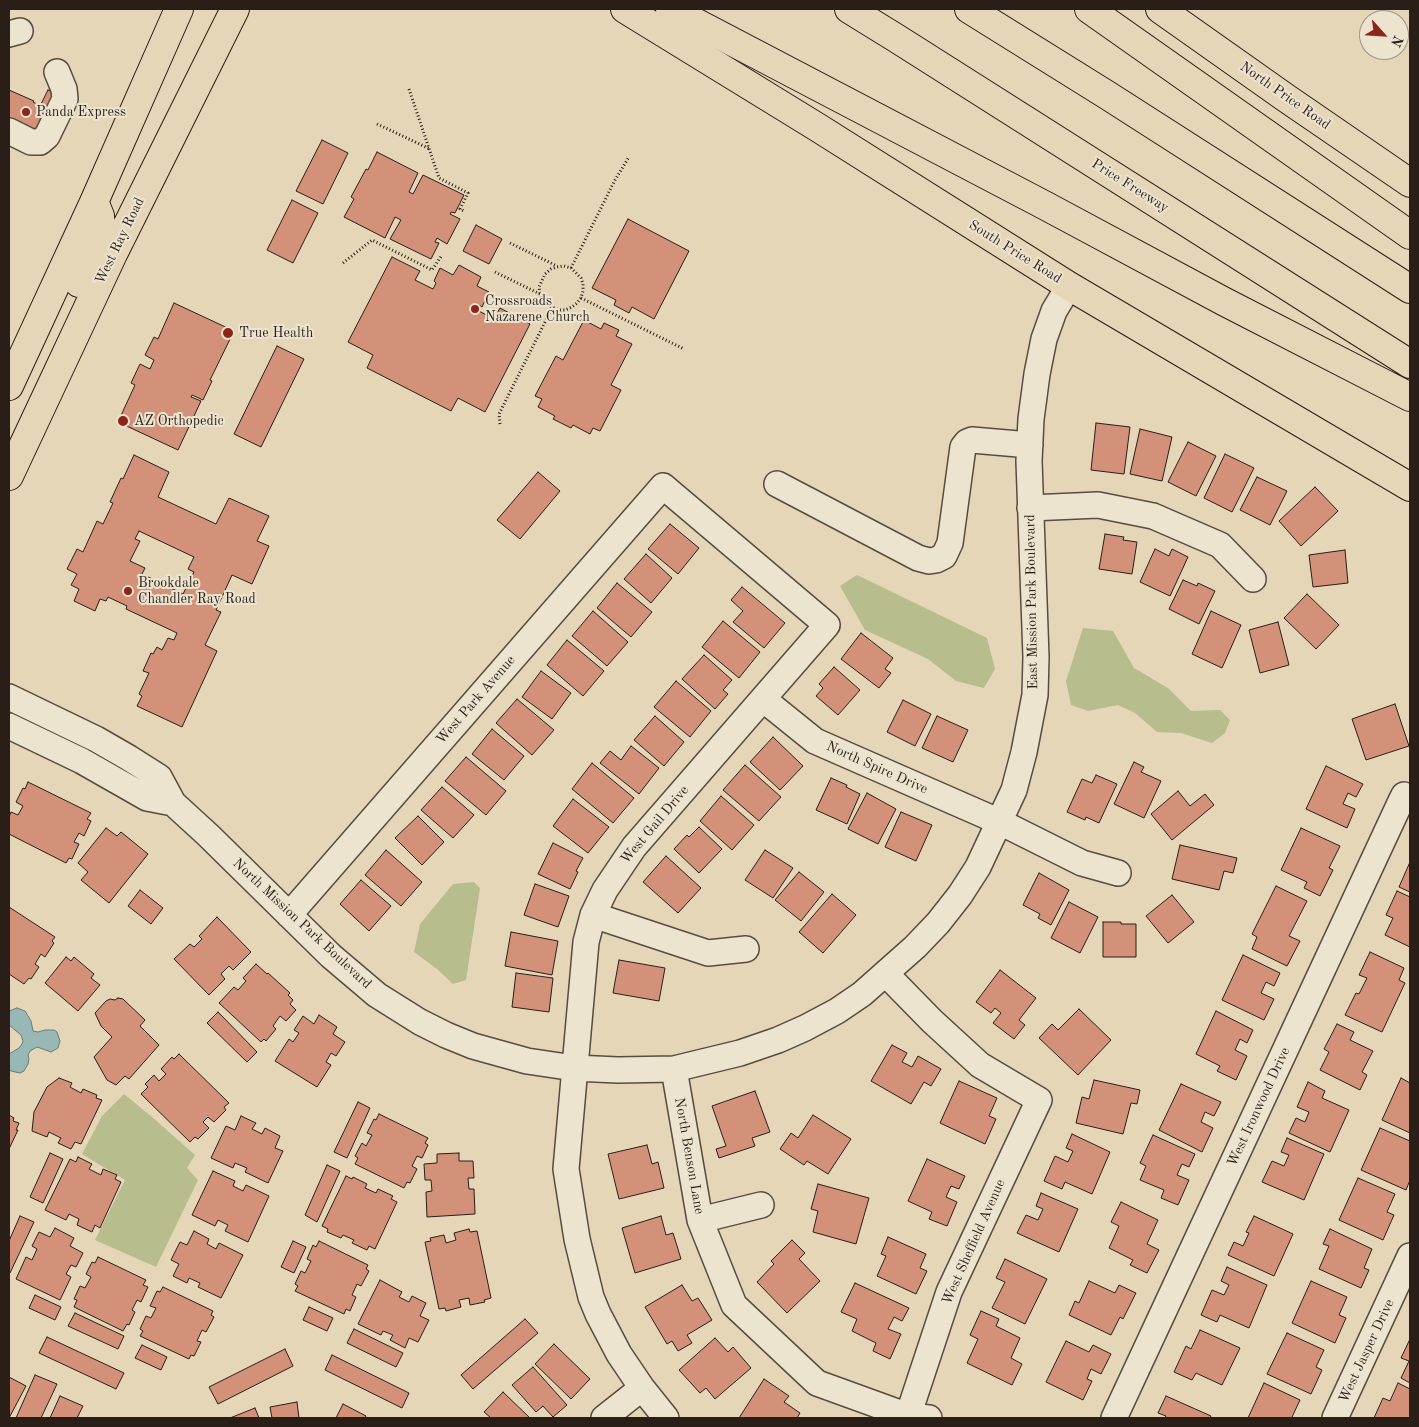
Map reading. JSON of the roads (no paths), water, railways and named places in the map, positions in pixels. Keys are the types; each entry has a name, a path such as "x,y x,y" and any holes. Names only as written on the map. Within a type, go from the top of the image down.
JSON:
{"main road":[{"path":"9,386 94,202 178,9"},
{"name":"West Ray Road","path":"9,476 113,254 235,9"},
{"name":"South Price Road","path":"625,9 1069,286 1410,488"},
{"path":"670,9 1410,398"},
{"name":"Price Freeway","path":"849,9 1410,364"},
{"path":"968,9 1101,91 1410,289"},
{"path":"1089,9 1410,235"},
{"name":"North Price Road","path":"1160,9 1410,182"},
{"path":"61,364 68,307 93,252 101,227 100,216 94,202"}],"street":[{"path":"9,131 32,142 40,142 47,136 65,99 64,89 56,72"},
{"name":"East Mission Park Boulevard","path":"674,1069 740,1053 805,1028 862,994 916,947 938,923 960,895 978,867 1014,790 1024,752 1035,695 1036,657 1030,508 1030,419 1044,339 1054,311 1069,286"},
{"path":"777,484 918,558 929,561 936,560 944,556 950,543 963,447 967,442 972,440 1030,446"},
{"name":"West Gail Drive","path":"663,486 827,625 634,847 604,890 593,915 586,942 566,1169 577,1240 591,1297 598,1314 619,1354 642,1388 666,1418"},
{"name":"West Park Avenue","path":"289,915 663,486"},
{"path":"1030,508 1098,506 1153,516 1220,545 1253,579"},
{"name":"North Mission Park Boulevard","path":"9,697 96,739 159,777 174,803 208,834 331,956 377,994 420,1022 473,1046 527,1061 574,1068 642,1071 674,1069"},
{"name":"North Spire Drive","path":"763,699 815,741 1000,822 1082,863 1118,873"},
{"path":"9,726 82,761 147,798 174,803"},
{"name":"West Ironwood Drive","path":"1114,1418 1407,797"},
{"path":"593,915 708,954 746,948"},
{"name":"West Sheffield Avenue","path":"886,974 932,1021 980,1065 1039,1100 949,1292 918,1417"},
{"name":"North Benson Lane","path":"674,1069 700,1220 734,1304 817,1383 918,1417"},
{"path":"700,1220 761,1205"},
{"name":"West Jasper Drive","path":"1335,1418 1410,1256"},
{"path":"604,1418 642,1388"}],"water":[{"path":"17,1008 25,1011 31,1021 33,1031 54,1030 57,1032 60,1041 58,1048 51,1052 37,1047 30,1051 28,1064 24,1071 20,1073 9,1069 9,1054 19,1048 23,1041 21,1035 9,1025 9,1011"}],"place":[{"name":"Panda Express","path":"26,112"},
{"name":"Crossroads Nazarene Church","path":"475,309"},
{"name":"True Health","path":"228,333"},
{"name":"AZ Orthopedic","path":"123,421"},
{"name":"Brookdale Chandler Ray Road","path":"128,591"}]}
